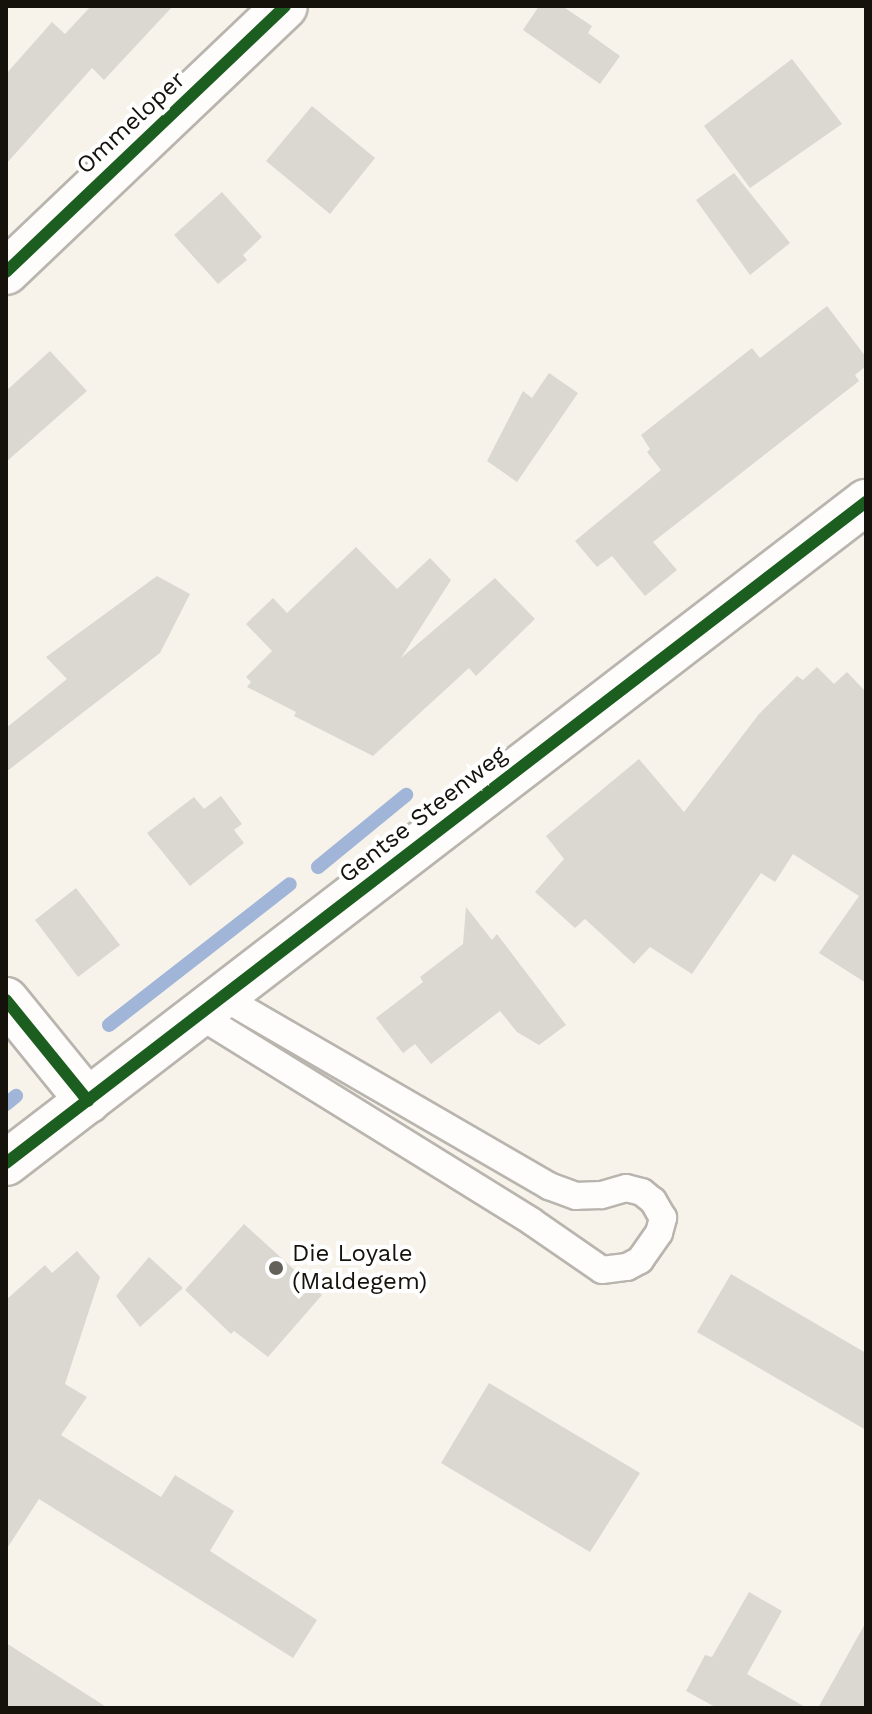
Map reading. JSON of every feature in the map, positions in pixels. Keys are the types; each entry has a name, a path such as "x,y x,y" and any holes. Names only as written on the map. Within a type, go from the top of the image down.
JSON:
{"street":[{"name":"Ommeloper","path":"6,272 285,6"},
{"name":"Gentse Steenweg","path":"6,1163 866,502"},
{"path":"6,1000 88,1101"}],"lane":[{"path":"211,1006 549,1186 576,1196 601,1195 626,1188 642,1192 653,1201 663,1218 659,1233 640,1260 627,1267 602,1270 211,1006"}],"building":[{"path":"91,6 173,6 104,80 92,68 6,164 6,74 52,22 65,34"},
{"path":"539,6 562,6 592,26 588,33 620,56 600,84 523,30"},
{"path":"792,59 842,124 750,188 704,126"},
{"path":"312,106 375,158 330,214 266,161"},
{"path":"734,173 790,243 750,275 696,200"},
{"path":"222,192 262,237 243,255 247,260 218,284 174,235"},
{"path":"827,306 866,357 866,366 855,375 859,381 653,542 677,570 645,596 612,556 597,567 575,541 661,470 647,452 650,449 641,435 752,348 760,358"},
{"path":"50,351 87,391 6,462 6,391"},
{"path":"549,373 578,393 517,482 487,461 523,391 532,398"},
{"path":"356,547 397,589 430,558 451,580 401,658 495,578 535,619 476,676 469,668 373,756 294,716 296,712 247,687 251,682 246,677 272,651 246,624 273,598 287,613"},
{"path":"157,576 190,594 160,653 6,772 6,728 67,679 46,657"},
{"path":"817,667 834,684 847,672 866,692 866,983 819,953 859,896 793,854 775,882 761,873 692,974 650,947 634,964 585,919 575,928 535,892 564,859 546,836 639,759 684,812 759,714 797,676 803,680"},
{"path":"221,796 242,824 234,830 244,843 190,886 147,833 194,797 204,809"},
{"path":"76,888 120,945 78,977 35,920"},
{"path":"466,907 492,940 497,934 566,1025 539,1045 517,1032 500,1011 431,1064 415,1044 403,1053 376,1018 423,982 420,977 463,944"},
{"path":"244,1224 322,1295 268,1357 234,1331 231,1334 185,1290"},
{"path":"77,1251 100,1277 65,1384 87,1397 61,1435 161,1497 175,1475 234,1511 210,1551 317,1620 293,1658 39,1499 6,1550 6,1300 45,1265 52,1273"},
{"path":"149,1257 183,1288 140,1327 116,1296"},
{"path":"731,1274 866,1353 866,1430 697,1332"},
{"path":"489,1383 640,1473 590,1552 441,1463"},
{"path":"749,1592 782,1611 747,1674 807,1708 717,1708 686,1691 705,1655 712,1657"},
{"path":"866,1622 866,1708 818,1708"},
{"path":"6,1643 108,1708 6,1708"}],"waterway":[{"path":"318,867 406,795"},
{"path":"109,1025 290,884"},
{"path":"6,1104 16,1096"}],"cycle path":[{"path":"6,272 285,6"},
{"path":"6,1163 866,502"},
{"path":"6,1000 88,1101"}],"place":[{"name":"Die Loyale (Maldegem)","path":"276,1268"}]}
